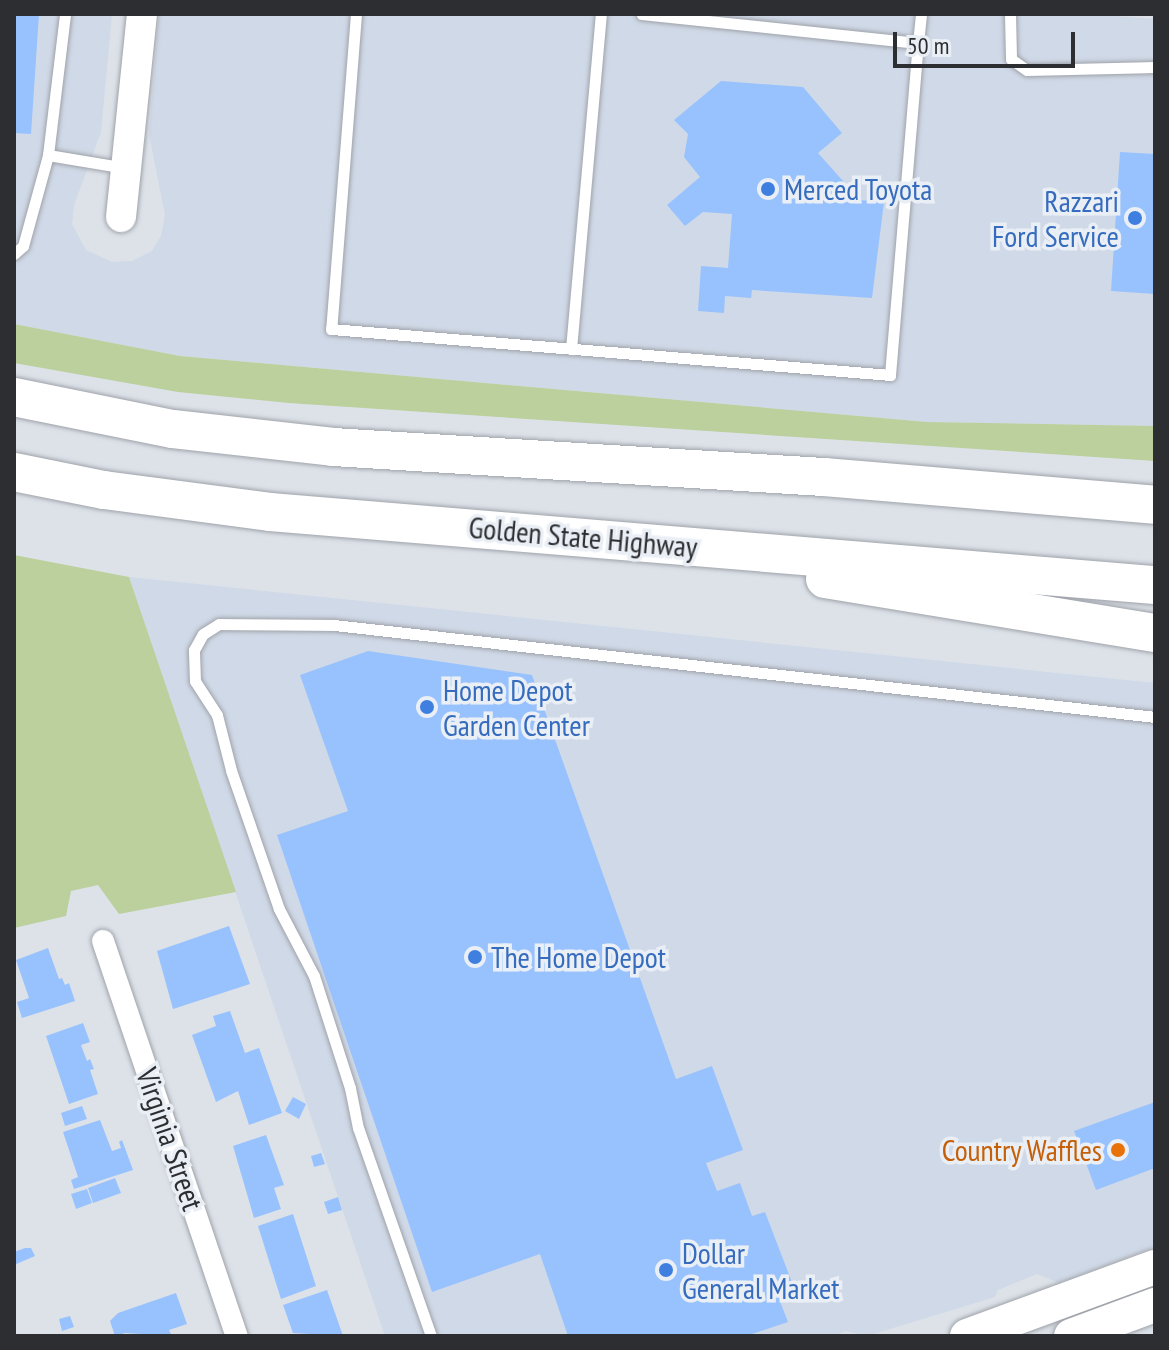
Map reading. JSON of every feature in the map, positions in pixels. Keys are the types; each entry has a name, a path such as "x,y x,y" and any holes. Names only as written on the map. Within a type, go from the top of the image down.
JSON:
{"highway":[{"path":"14,397 173,429 333,447 824,477 1155,505"},
{"name":"Golden State Highway","path":"14,472 104,490 270,512 1155,585"},
{"path":"824,477 1155,487"},
{"path":"622,540 906,594 1155,633"}],"main road":[{"path":"967,1336 1155,1267"},
{"path":"1071,1336 1155,1305"}],"street":[{"path":"121,217 142,14"},
{"name":"Virginia Street","path":"103,941 237,1336"}],"lane":[{"path":"14,254 23,246 48,155 65,14"},
{"path":"356,14 331,329 890,375 921,14"},
{"path":"571,349 601,14"},
{"path":"642,14 918,43"},
{"path":"1010,14 1011,59 1027,70 1155,67"},
{"path":"48,155 126,168"},
{"path":"431,1336 358,1128 350,1088 314,976 279,909 231,770 217,715 195,681 194,650 203,634 219,624 334,625 1155,717"}],"shaded area":[{"path":"14,14 112,14 101,132 74,205 72,224 86,250 112,262 132,261 152,251 161,236 165,215 149,134 159,14 1088,14 1155,19 1155,426 927,422 180,356 14,324"},
{"path":"129,577 1155,683 1155,1247 1059,1283 1037,1274 998,1290 995,1297 867,1336 846,1331 835,1336 385,1336"}],"green space":[{"path":"14,324 180,356 927,422 1155,426 1155,461 289,403 178,392 14,363"},
{"path":"14,555 129,577 236,892 119,914 98,885 71,891 66,916 14,928"}],"building":[{"path":"14,14 39,14 31,134 14,133"},
{"name":"Merced Toyota","path":"721,81 803,87 842,133 818,153 860,200 884,202 872,298 752,290 751,298 725,296 724,313 698,311 701,266 728,268 732,214 703,212 685,226 667,205 700,177 684,157 688,134 674,120"},
{"name":"Razzari Ford Service","path":"1120,152 1155,154 1155,294 1111,291"},
{"name":"The Home Depot","path":"368,651 532,675 676,1079 712,1066 743,1150 706,1163 717,1191 740,1183 752,1216 765,1212 793,1285 776,1291 788,1322 746,1336 568,1336 540,1254 432,1292 277,835 348,811 300,675"},
{"path":"229,926 250,984 173,1009 157,951"},
{"path":"48,948 59,979 62,978 65,985 69,983 75,1001 22,1018 17,1002 29,998 16,960"},
{"path":"230,1011 245,1053 259,1048 282,1113 249,1125 238,1091 216,1102 192,1035 216,1026 213,1016"},
{"path":"83,1023 90,1042 81,1045 94,1069 90,1070 98,1094 69,1104 46,1036"},
{"path":"293,1097 306,1104 299,1119 285,1111"},
{"name":"Country Waffles","path":"1155,1102 1155,1168 1096,1190 1074,1131"},
{"path":"82,1106 87,1119 65,1126 61,1113"},
{"path":"100,1120 112,1151 121,1148 119,1142 122,1140 133,1170 74,1189 71,1180 78,1177 63,1132"},
{"path":"266,1135 284,1185 274,1188 281,1209 254,1218 233,1146"},
{"path":"321,1153 325,1164 314,1167 311,1156"},
{"path":"115,1178 121,1193 93,1203 88,1188"},
{"path":"87,1189 92,1203 76,1209 71,1194"},
{"path":"338,1197 342,1210 328,1214 324,1202"},
{"path":"293,1214 316,1286 281,1299 258,1226"},
{"path":"31,1248 35,1256 14,1265 14,1252"},
{"path":"327,1290 343,1336 293,1333 283,1305"},
{"path":"176,1293 187,1324 169,1330 172,1336 125,1333 115,1336 110,1321 118,1313"},
{"path":"70,1316 74,1327 62,1331 59,1319"}],"place":[{"name":"Merced Toyota","path":"768,189"},
{"name":"Razzari Ford Service","path":"1135,218"},
{"name":"Home Depot Garden Center","path":"427,707"},
{"name":"The Home Depot","path":"475,957"},
{"name":"Country Waffles","path":"1118,1150"},
{"name":"Dollar General Market","path":"666,1270"}]}
